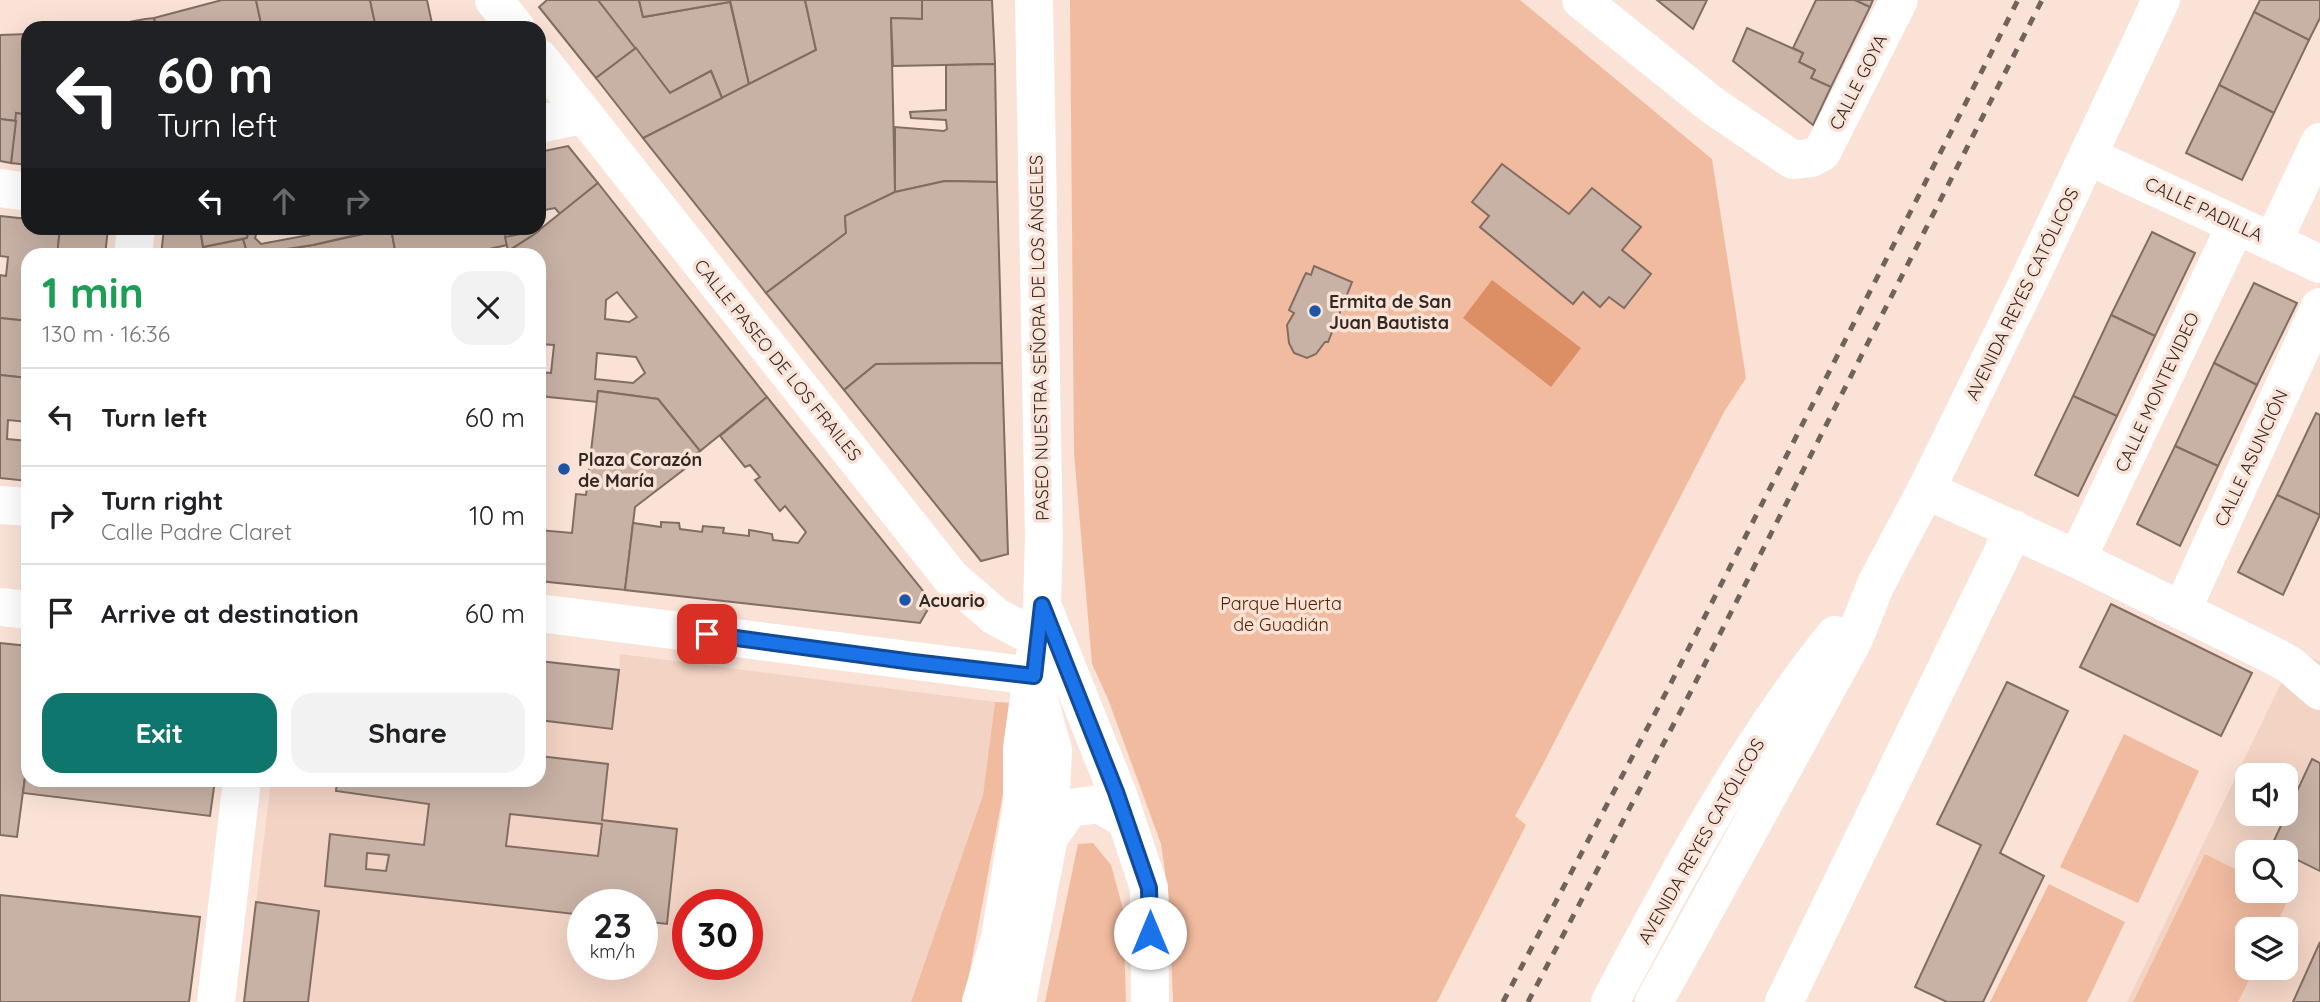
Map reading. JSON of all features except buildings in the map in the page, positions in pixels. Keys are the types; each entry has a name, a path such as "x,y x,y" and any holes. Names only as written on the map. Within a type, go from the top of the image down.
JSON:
{"street":[{"path":"494,0 510,21"},
{"name":"PASEO NUESTRA SEÑORA DE LOS ÁNGELES","path":"981,1002 1000,938 1022,804 1023,748 1040,622 1043,525 1034,0"},
{"name":"CALLE GOYA","path":"1581,0 1712,105 1793,160 1811,158 1822,152 1899,0"},
{"name":"AVENIDA REYES CATÓLICOS","path":"1654,1002 1854,639 1876,584 1926,490 2161,0"},
{"name":"CALLE PASEO DE LOS FRAILES","path":"546,67 951,578 995,616 1040,622"},
{"path":"546,123 583,115"},
{"path":"2273,241 2320,142"},
{"name":"CALLE PADILLA","path":"2088,156 2320,264"},
{"path":"0,188 21,191"},
{"name":"CALLE MONTEVIDEO","path":"2077,559 2236,225"},
{"name":"CALLE ASUNCIÓN","path":"2182,610 2320,307"},
{"path":"1926,490 2077,559 2290,665 2320,691"},
{"path":"0,505 21,506"},
{"path":"1784,1002 2014,529"},
{"name":"AVENIDA REYES CATÓLICOS","path":"1610,1002 1737,772 1812,663 1876,584"},
{"path":"0,607 21,609"},
{"path":"546,614 1034,676"},
{"path":"1040,622 1078,692 1149,888 1150,1002"},
{"name":"PASEO NUESTRA SEÑORA DE LOS ÁNGELES","path":"1017,1002 1049,836 1052,750 1034,676"},
{"path":"216,1002 241,787"},
{"path":"1049,836 1070,808 1099,804 1125,819"}],"shaded area":[{"path":"1492,280 1581,348 1551,387 1463,318"},
{"path":"2297,650 2320,662 2320,1002 2127,1002 2235,778 2235,826 2298,826 2298,763 2242,763"},
{"path":"620,654 995,702 983,795 911,1002 244,1002 270,787 546,787 546,662 619,670"}],"green space":[{"name":"Parque Huerta de Guadián","path":"1070,0 1520,0 1712,159 1746,378 1724,412 1515,816 1526,825 1437,1002 1173,1002 1169,898 1161,844 1108,699 1092,664 1074,453"},
{"path":"995,702 1020,703 964,1002 911,1002 983,795"},
{"path":"2124,734 2199,771 2138,903 2060,867"},
{"path":"1093,843 1111,865 1123,909 1126,1002 1045,1002 1078,844"},
{"path":"2205,854 2235,869 2235,903 2287,903 2280,917 2235,917 2235,980 2249,980 2238,1002 2133,1002"},
{"path":"2049,884 2125,922 2087,1002 1990,1002"}],"railway":[{"path":"1503,1002 1670,685 2018,0"},
{"path":"1528,1002 1689,695 2042,0"}],"place":[{"name":"Ermita de San Juan Bautista","path":"1315,311"},
{"name":"Plaza Corazón de María","path":"564,469"},
{"name":"Acuario","path":"905,600"}],"route":[{"path":"707,634 1034,676 1042,605 1116,792 1149,888 1150,933"}]}
